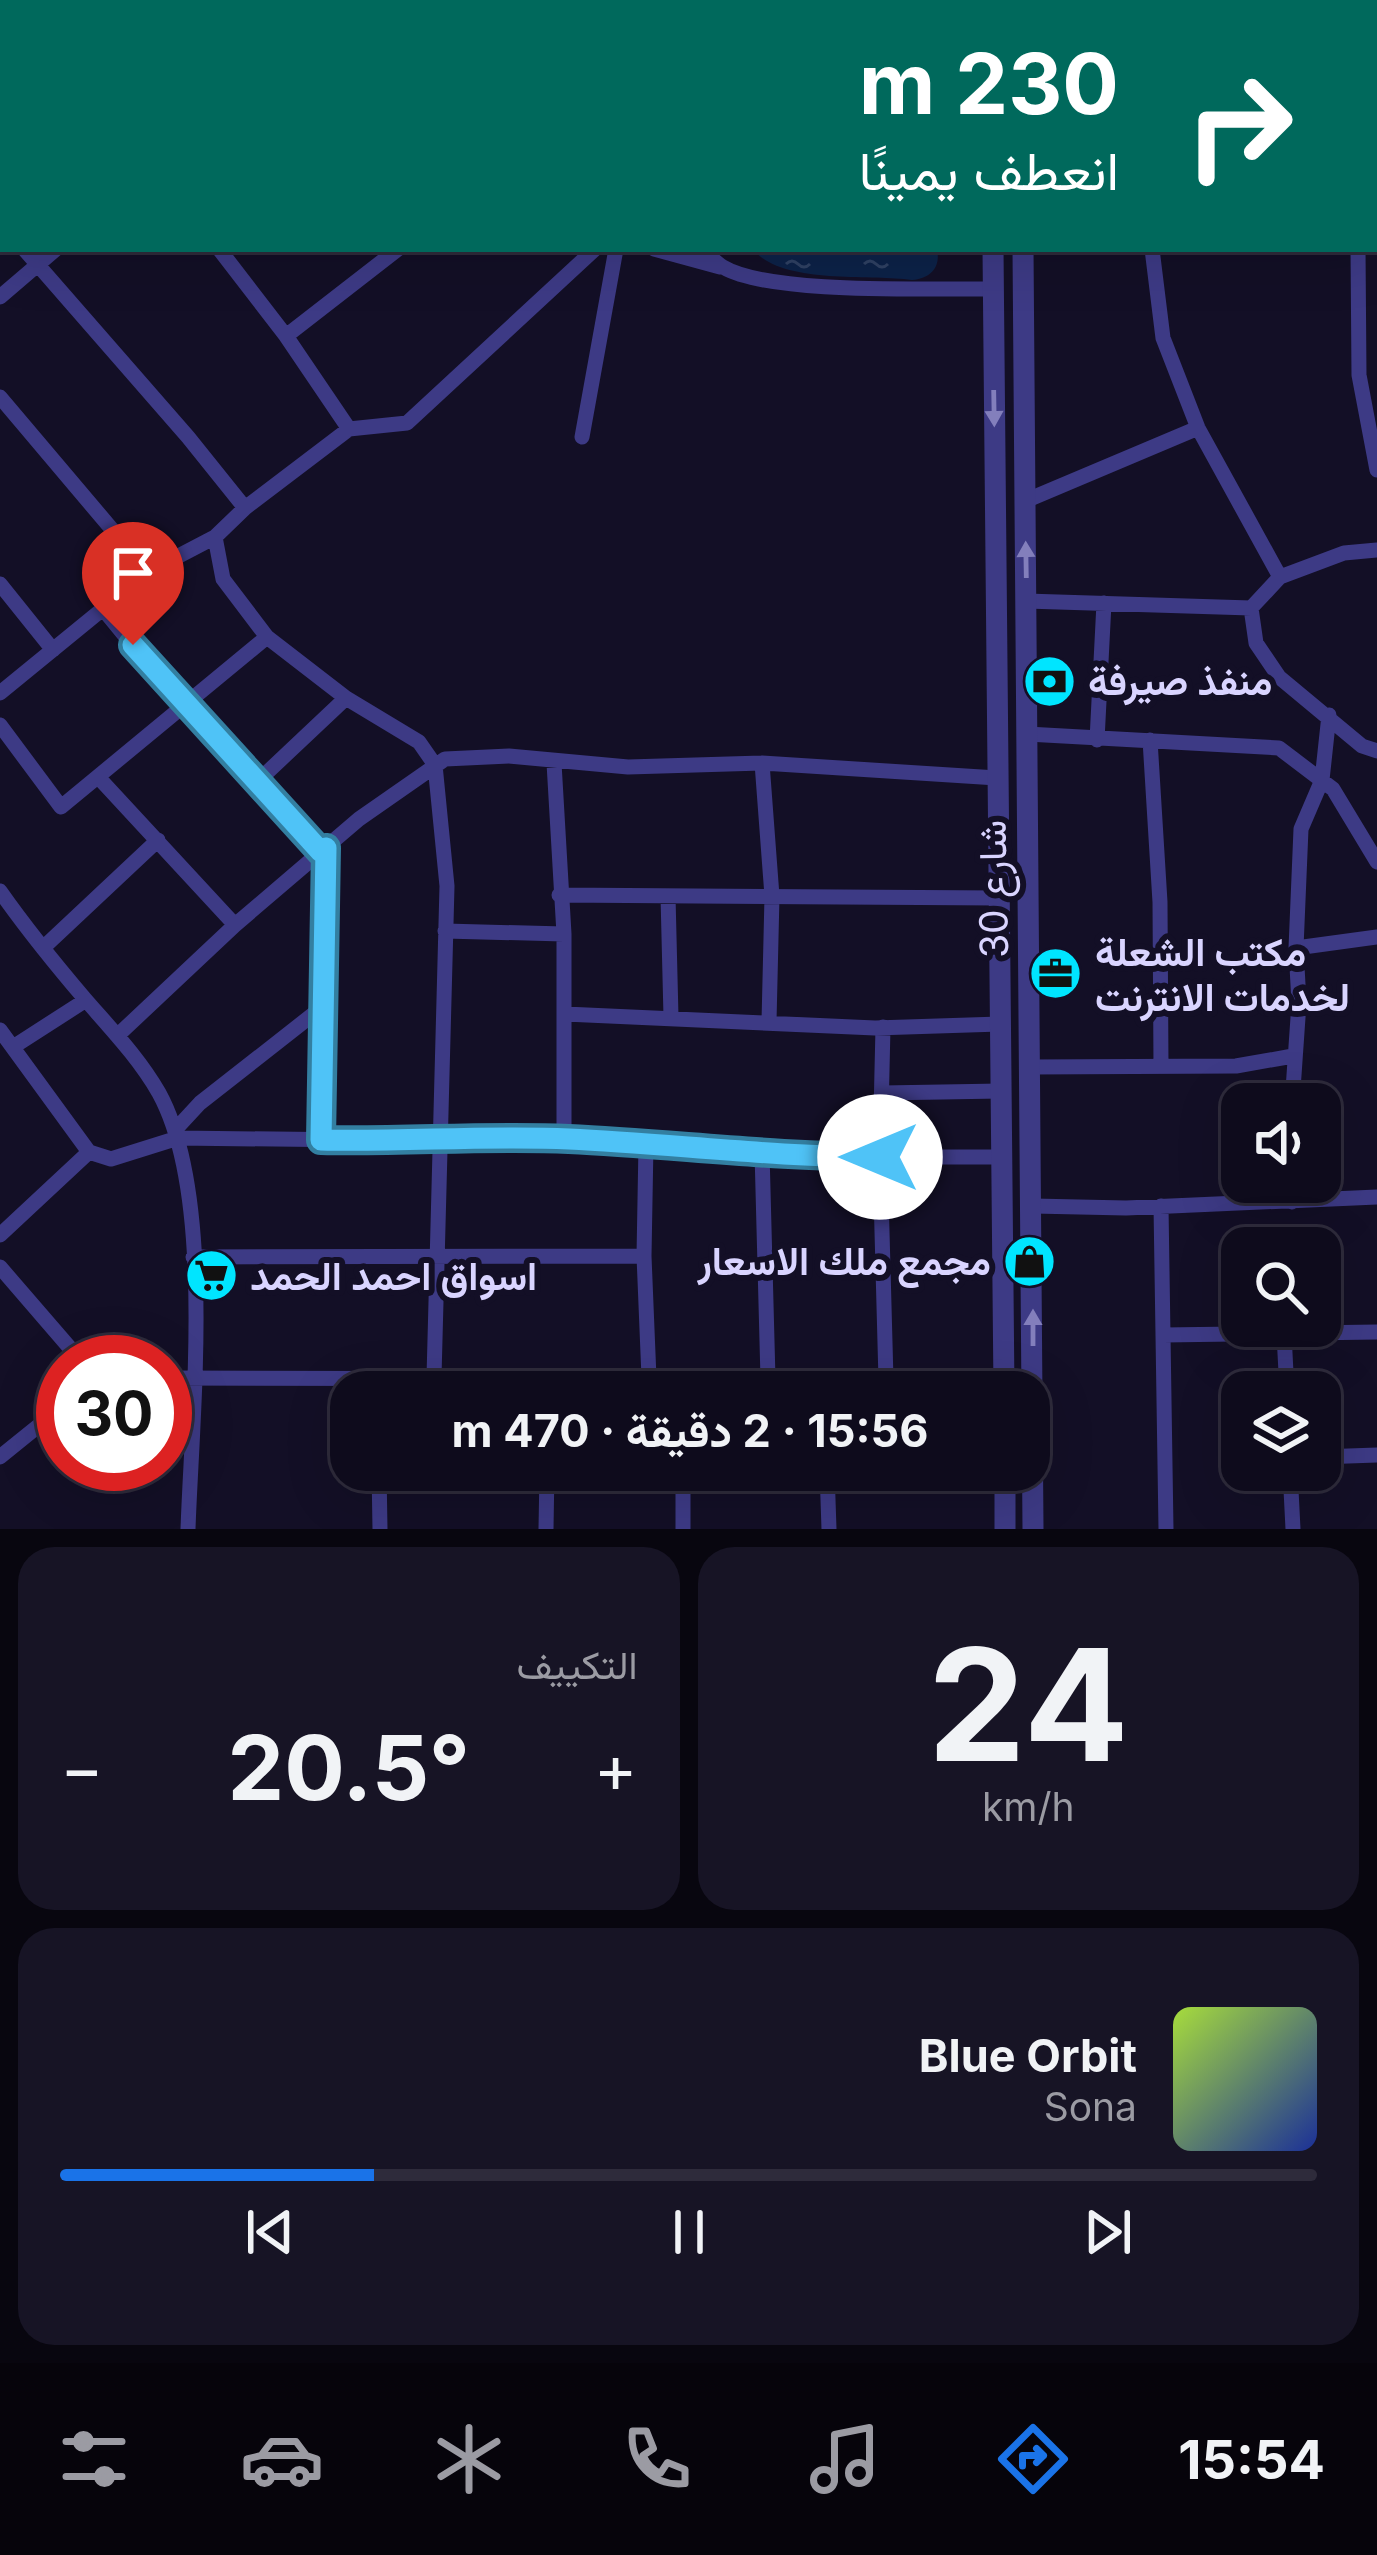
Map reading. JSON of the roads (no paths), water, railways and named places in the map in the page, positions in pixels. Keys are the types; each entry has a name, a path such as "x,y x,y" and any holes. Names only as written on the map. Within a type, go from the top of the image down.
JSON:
{"street":[{"path":"26,252 245,508"},
{"path":"0,297 53,252"},
{"path":"221,252 349,429"},
{"path":"0,693 148,572 215,537 245,508 349,429 407,423 592,252"},
{"path":"582,437 615,252"},
{"path":"665,252 746,275 843,288 993,289"},
{"path":"706,252 725,268"},
{"path":"1152,252 1163,338 1198,428 1280,578"},
{"path":"1358,252 1359,375 1377,470"},
{"path":"286,336 386,253"},
{"path":"993,256 1005,270 1023,255"},
{"name":"شارع 30","path":"1023,255 1034,1529"},
{"name":"شارع 30","path":"993,256 1004,1371"},
{"path":"1359,308 1377,307"},
{"path":"993,330 1005,322 1024,332"},
{"path":"0,398 148,572"},
{"path":"1025,501 1198,428"},
{"path":"215,537 223,580 267,637 346,698 418,742 435,765 447,886 434,1371"},
{"path":"1026,601 1251,608 1280,578 1344,554 1377,550"},
{"path":"0,584 52,650"},
{"path":"1096,740 1104,603"},
{"path":"1251,608 1256,643 1280,677 1362,746 1377,751"},
{"path":"103,609 324,850 321,1140"},
{"path":"0,725 61,807 267,637"},
{"path":"258,781 346,698"},
{"path":"1292,1083 1299,1003 1296,948 1301,830 1322,781 1328,716"},
{"path":"1027,734 1279,748 1334,789 1377,862"},
{"path":"1150,740 1160,902 1161,1066"},
{"path":"118,1035 358,819 445,758 509,756 628,767 762,763 997,778"},
{"path":"554,763 564,934 564,1138"},
{"path":"762,763 772,896 769,1022"},
{"path":"99,778 235,926"},
{"path":"44,947 158,839"},
{"path":"559,895 998,898"},
{"path":"668,896 671,1018"},
{"path":"2,897 118,1035 158,1092 176,1134 190,1204 193,1257 188,1529"},
{"path":"445,931 564,934"},
{"path":"1296,948 1377,937"},
{"path":"13,1047 86,1000"},
{"path":"176,1134 200,1103 325,1005"},
{"path":"565,1014 884,1028 1000,1024"},
{"path":"884,1028 880,1157 886,1371"},
{"path":"0,1030 89,1152 111,1159 176,1134 439,1142 564,1138 791,1157 1001,1157"},
{"path":"1031,1067 1236,1066 1293,1057"},
{"path":"882,1093 1000,1091"},
{"path":"646,1144 644,1256 650,1371"},
{"path":"0,1235 89,1152"},
{"path":"762,1152 768,1371"},
{"path":"1341,1200 1377,1198"},
{"path":"1033,1206 1259,1203"},
{"path":"1161,1206 1166,1529"},
{"path":"193,1257 644,1256"},
{"path":"0,1268 58,1335"},
{"path":"1341,1333 1377,1332"},
{"path":"1163,1335 1221,1335"},
{"path":"193,1377 330,1382"},
{"path":"0,1457 36,1428"},
{"path":"1341,1457 1377,1456"},
{"path":"379,1491 380,1529"},
{"path":"545,1529 546,1491"},
{"path":"683,1491 683,1529"},
{"path":"828,1491 829,1529"},
{"path":"1005,1491 1006,1529"},
{"path":"1292,1491 1293,1529"}],"water":[{"path":"757,252 937,252 938,256 933,271 912,280 804,273"}],"place":[{"name":"منفذ صيرفة","path":"1049,681"},
{"name":"مكتب الشعلة لخدمات الانترنت","path":"1056,974"},
{"name":"مجمع ملك الاسعار","path":"1030,1261"},
{"name":"اسواق احمد الحمد","path":"211,1276"}]}
